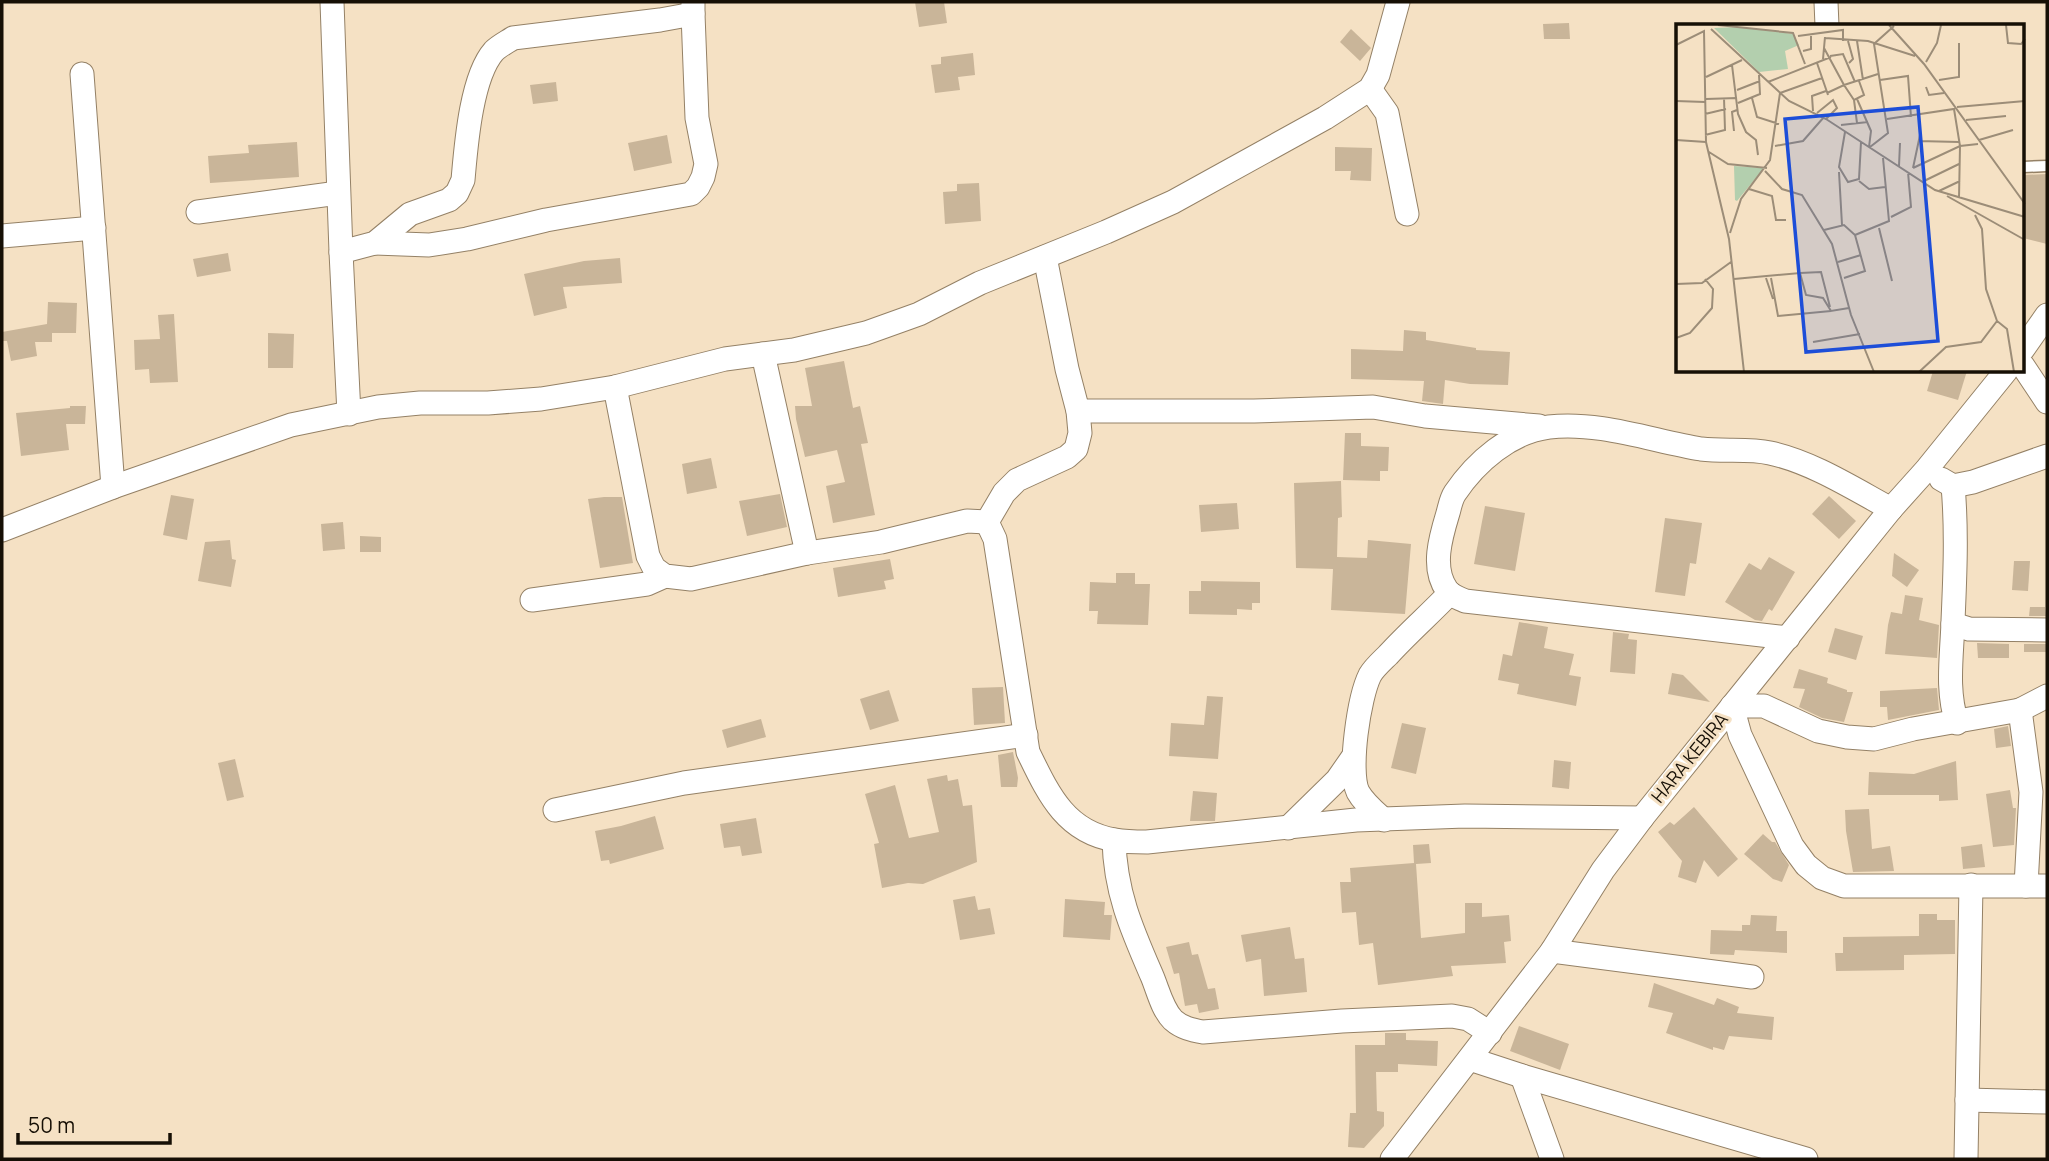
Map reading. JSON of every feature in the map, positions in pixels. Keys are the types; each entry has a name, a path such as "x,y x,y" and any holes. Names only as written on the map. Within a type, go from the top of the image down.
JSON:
{"street":[{"path":"332,2 349,414"},
{"path":"2,530 113,486 291,425 378,407 541,399 615,387 725,359 794,350 866,333 919,314 980,283 1173,202 1294,137 1370,89 1378,75 1398,2"},
{"path":"1826,2 1827,24"},
{"path":"341,252 375,243 429,245 467,239 545,220 691,194 698,187 706,164 697,118 693,8 660,20 513,38 495,50 484,66 476,91 463,180 457,193 449,200 411,214 375,243"},
{"path":"82,74 113,486"},
{"path":"1370,89 1387,113 1407,214"},
{"path":"198,212 338,193"},
{"path":"2,236 94,228"},
{"path":"987,522 1004,493 1017,480 1057,463 1076,449 1080,433 1078,411 1045,257"},
{"path":"2026,336 2047,315"},
{"path":"762,354 807,553"},
{"path":"2024,368 2047,402"},
{"name":"HARA KEBIRA","path":"1396,1157 1552,951 1603,870 1642,818 2004,373"},
{"path":"615,387 648,556 654,568 664,576"},
{"path":"1078,411 1241,411 1373,407 1425,416 1583,428 1703,449 1770,453 1816,469 1891,509"},
{"path":"1549,427 1524,433 1490,454 1453,495 1439,551 1443,583 1450,593 1465,601 1788,638"},
{"path":"1926,470 1953,486 1973,482 2047,456"},
{"path":"1953,486 1953,624 1950,665 1952,707 1957,723"},
{"path":"532,600 647,584 664,576 691,579 807,553 881,542 967,522 987,522"},
{"path":"987,522 995,538 1028,751 1057,807 1081,829 1114,840 1147,842 1356,820 1465,816 1642,818"},
{"path":"1384,820 1359,794 1354,779 1353,757 1364,694 1371,674 1405,636 1450,593"},
{"path":"1953,624 1969,629 2047,629"},
{"path":"2020,710 2031,792 2037,886 1844,886 1822,878 1806,865 1792,846 1740,735 1732,706 1764,706 1818,731 1874,739 1913,729 2020,710 2047,696"},
{"path":"555,810 684,783 1026,735"},
{"path":"1288,828 1337,780 1353,757"},
{"path":"1114,840 1114,864 1132,930 1164,1005 1172,1019 1184,1028 1203,1032 1451,1016 1468,1019 1490,1033"},
{"path":"1966,1159 1971,886"},
{"path":"1552,951 1752,977"},
{"path":"1470,1059 1751,1151 1806,1159"},
{"path":"1521,1076 1552,1159"},
{"path":"1967,1100 2047,1102"}],"lane":[{"path":"2024,167 2047,166"}],"building":[{"path":"915,2 944,2 947,23 919,27"},
{"path":"1569,23 1570,39 1544,39 1543,24"},
{"path":"1351,29 1371,48 1360,61 1340,42"},
{"path":"973,53 975,75 958,77 960,90 935,93 931,65 941,64 941,57"},
{"path":"556,82 558,101 533,104 530,85"},
{"path":"667,135 672,163 634,171 628,143"},
{"path":"297,142 299,177 210,183 208,156 249,153 248,145"},
{"path":"1335,147 1372,148 1371,181 1350,180 1351,171 1335,171"},
{"path":"2047,174 2047,244 2024,238 2024,175"},
{"path":"979,183 981,221 945,224 943,192 957,191 957,184"},
{"path":"228,253 231,271 197,277 193,259"},
{"path":"620,258 622,283 563,287 567,308 534,316 524,274 584,261"},
{"path":"48,302 77,303 76,333 52,333 52,342 35,342 37,356 11,361 7,341 2,341 2,332 47,324"},
{"path":"174,314 178,382 150,383 149,369 135,370 134,340 160,339 158,315"},
{"path":"1404,330 1426,332 1426,340 1476,350 1510,352 1508,385 1445,380 1443,404 1422,401 1424,381 1351,379 1351,349 1403,351"},
{"path":"268,333 294,334 293,368 268,368"},
{"path":"844,361 853,408 860,406 868,443 861,444 875,515 833,523 826,486 845,482 837,450 805,457 795,406 812,406 805,368"},
{"path":"1932,373 1966,373 1958,400 1927,391"},
{"path":"86,406 85,424 66,424 69,450 21,456 16,413"},
{"path":"1345,433 1361,433 1361,446 1389,447 1388,471 1380,471 1380,481 1343,480"},
{"path":"711,458 717,488 687,494 682,464"},
{"path":"1341,481 1342,517 1338,518 1337,557 1367,558 1368,540 1411,544 1405,614 1331,610 1333,569 1296,568 1294,483"},
{"path":"780,494 787,527 747,536 739,501"},
{"path":"171,495 194,499 187,540 163,535"},
{"path":"1829,496 1856,521 1839,539 1812,514"},
{"path":"622,497 633,563 600,568 588,499"},
{"path":"1237,503 1239,529 1201,532 1199,505"},
{"path":"1485,506 1525,513 1515,571 1474,564"},
{"path":"1665,518 1702,523 1696,564 1690,563 1685,596 1655,592"},
{"path":"343,522 345,549 323,551 321,524"},
{"path":"360,536 381,537 381,552 360,552"},
{"path":"230,540 232,559 236,560 231,587 198,581 205,542"},
{"path":"1894,553 1919,570 1907,587 1892,576"},
{"path":"1769,557 1795,572 1772,611 1769,609 1762,621 1755,620 1725,602 1749,563 1761,570"},
{"path":"890,559 894,579 884,581 886,589 838,597 833,568"},
{"path":"2014,561 2030,561 2028,591 2012,590"},
{"path":"1116,573 1135,573 1135,584 1150,584 1148,625 1097,624 1098,611 1089,611 1090,582 1116,583"},
{"path":"1201,581 1260,582 1260,603 1252,603 1252,610 1237,609 1237,615 1189,614 1189,591 1201,591"},
{"path":"1905,595 1923,598 1919,620 1939,625 1937,658 1885,654 1891,612 1902,614"},
{"path":"2030,607 2045,607 2046,616 2029,616"},
{"path":"1519,622 1548,627 1544,648 1574,654 1569,675 1581,677 1576,706 1517,694 1519,684 1498,680 1503,654 1512,656"},
{"path":"1835,628 1863,636 1856,660 1828,652"},
{"path":"1613,632 1629,634 1628,639 1637,640 1635,674 1610,672"},
{"path":"1977,643 2009,644 2009,658 1978,658"},
{"path":"2024,644 2047,644 2047,652 2024,652"},
{"path":"1799,669 1828,678 1827,683 1853,692 1844,722 1822,718 1799,707 1805,689 1793,688"},
{"path":"1672,673 1683,675 1710,702 1668,694"},
{"path":"1003,687 1005,723 974,725 972,688"},
{"path":"1937,688 1939,710 1888,720 1887,707 1880,707 1880,691"},
{"path":"889,690 899,721 870,730 860,699"},
{"path":"1207,696 1223,697 1218,759 1169,756 1171,723 1204,725"},
{"path":"761,719 766,737 727,748 722,730"},
{"path":"1402,723 1426,728 1416,774 1391,768"},
{"path":"2008,726 2011,746 1996,748 1994,729"},
{"path":"1013,752 1017,787 1001,787 998,755"},
{"path":"235,759 244,797 227,801 218,763"},
{"path":"1554,760 1571,762 1569,789 1552,787"},
{"path":"1956,761 1958,800 1939,801 1939,795 1868,795 1869,772 1914,774"},
{"path":"947,775 948,781 958,779 963,806 972,805 977,862 923,884 908,883 882,888 874,844 879,843 865,794 895,785 909,838 939,832 927,779"},
{"path":"2010,790 2013,808 2016,808 2014,845 1993,847 1986,794"},
{"path":"1193,791 1217,793 1215,821 1190,821"},
{"path":"1694,807 1738,859 1718,877 1704,860 1696,883 1678,877 1682,861 1658,832 1670,822 1674,825"},
{"path":"1869,809 1872,849 1890,846 1894,871 1853,872 1845,810"},
{"path":"655,816 664,849 610,864 609,860 601,861 595,831"},
{"path":"756,818 762,853 742,856 740,846 724,848 720,824"},
{"path":"1763,834 1775,842 1789,865 1782,882 1773,879 1744,854"},
{"path":"1429,844 1431,863 1416,864 1421,938 1465,933 1465,903 1482,903 1482,917 1509,915 1511,941 1504,942 1506,963 1451,966 1453,976 1378,985 1373,943 1359,945 1356,912 1342,913 1340,882 1351,882 1350,868 1414,863 1413,845"},
{"path":"1982,844 1985,867 1963,869 1961,847"},
{"path":"975,896 978,910 990,908 995,934 960,940 953,900"},
{"path":"1065,899 1105,902 1104,915 1112,915 1110,940 1063,937"},
{"path":"1919,914 1937,914 1937,920 1955,920 1955,954 1904,955 1904,970 1836,971 1835,953 1843,953 1843,937 1919,936"},
{"path":"1751,915 1777,916 1776,931 1787,931 1787,953 1735,950 1734,955 1710,954 1711,930 1742,931 1742,925 1750,925"},
{"path":"1290,927 1295,959 1304,958 1307,992 1264,996 1261,959 1246,962 1241,935"},
{"path":"1189,942 1192,955 1198,954 1208,989 1215,988 1219,1009 1199,1013 1197,1004 1185,1006 1179,973 1174,974 1166,947"},
{"path":"1654,983 1714,1005 1717,998 1739,1007 1737,1013 1774,1017 1772,1040 1729,1036 1724,1050 1713,1047 1713,1050 1666,1033 1673,1013 1648,1007"},
{"path":"1519,1026 1569,1044 1560,1070 1510,1051"},
{"path":"1385,1033 1406,1033 1406,1040 1438,1041 1437,1066 1398,1064 1398,1072 1376,1072 1377,1111 1384,1112 1384,1126 1364,1148 1348,1147 1350,1113 1356,1113 1355,1045 1385,1045"}]}
